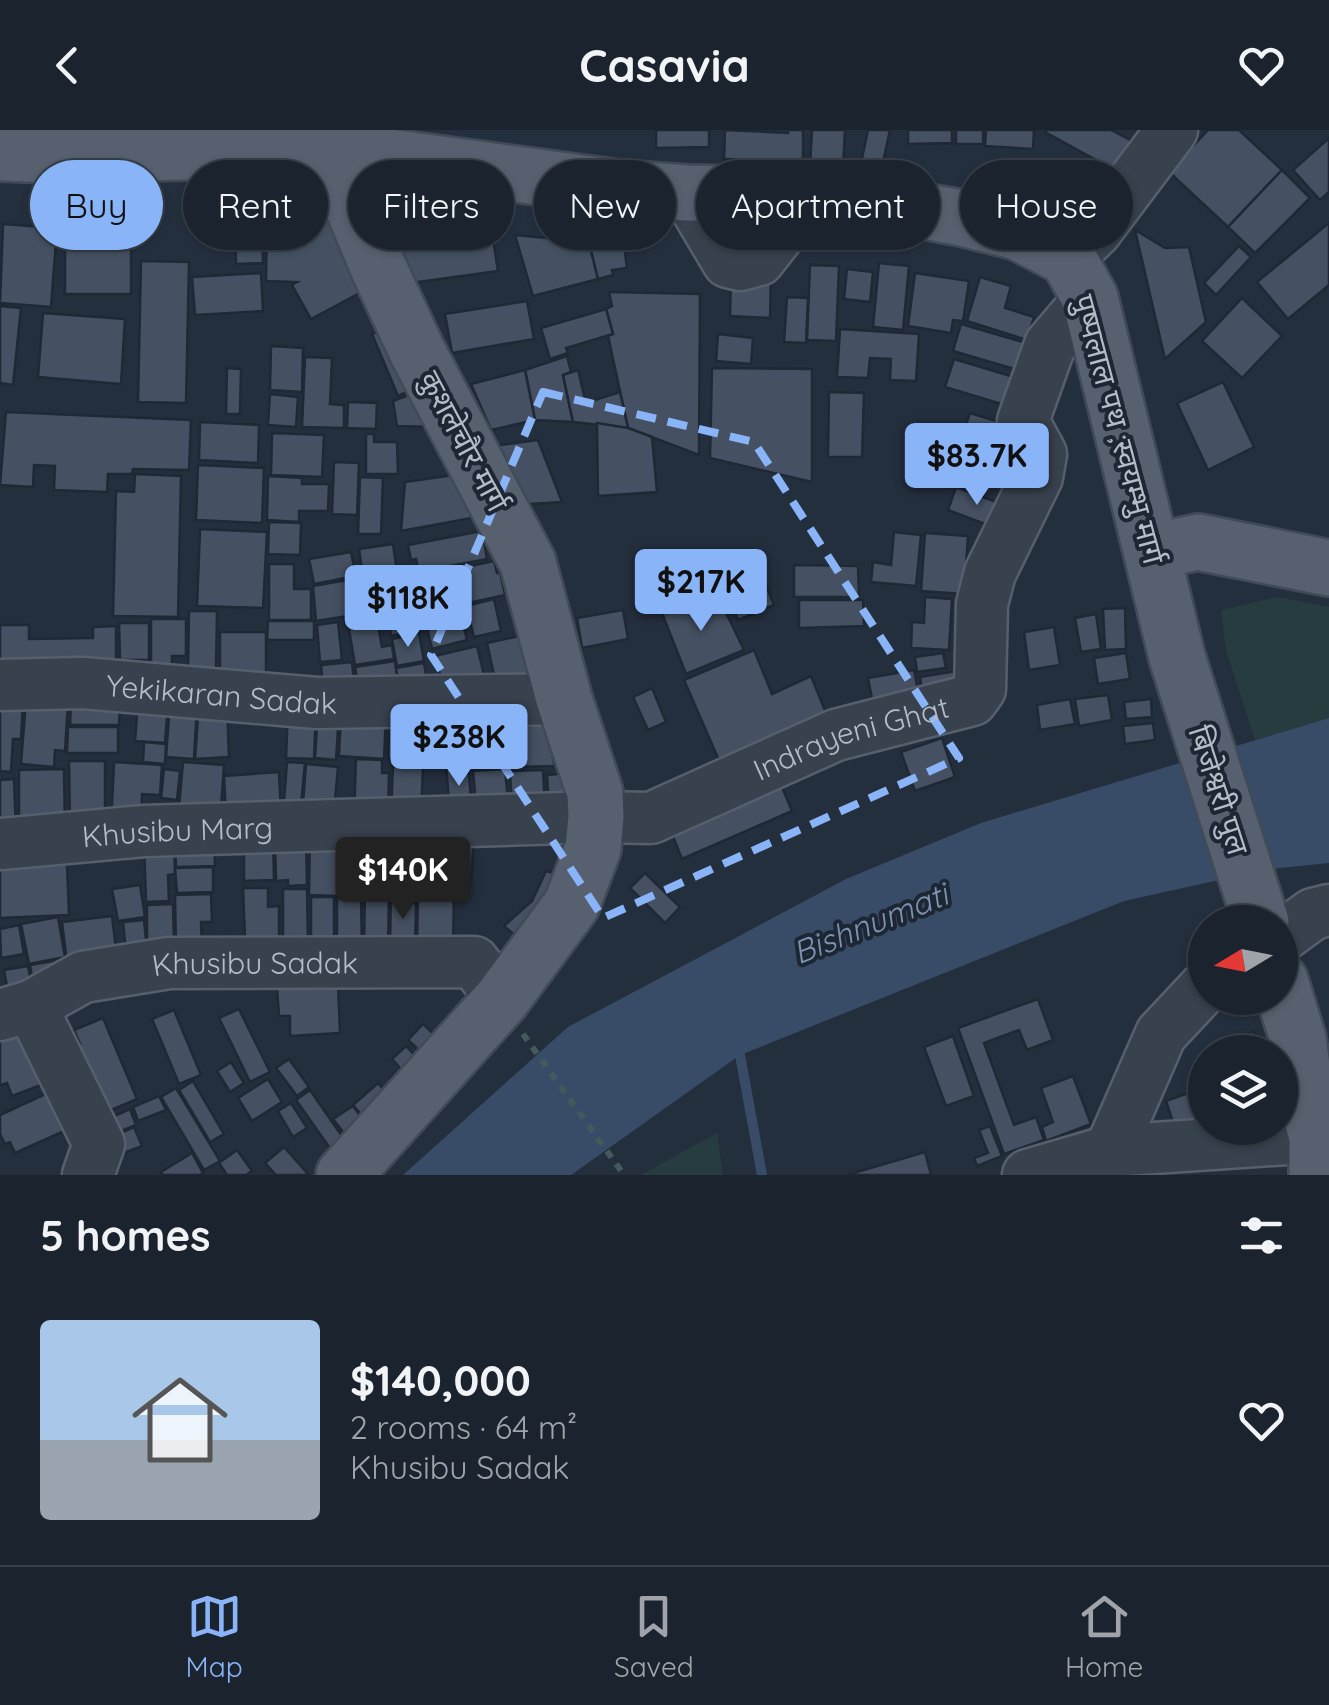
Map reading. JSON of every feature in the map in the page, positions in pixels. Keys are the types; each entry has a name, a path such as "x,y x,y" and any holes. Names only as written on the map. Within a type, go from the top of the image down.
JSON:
{"main road":[{"name":"पुष्पलाल पथ ;स्वयम्भु मार्ग","path":"0,154 50,155 326,140 619,188 856,199 1018,232 1079,278 1177,656"},
{"name":"कुशलेचौर मार्ग","path":"326,140 417,350 528,564 564,699 596,794 596,817"},
{"path":"1152,552 1198,542 1329,568"},
{"name":"बिजेश्वरी पुल","path":"1177,656 1256,905"},
{"path":"344,1175 509,1011 572,904 594,848 596,817"},
{"path":"1291,1015 1320,1156"}],"street":[{"path":"1079,278 1096,231 1172,130"},
{"name":"Indrayeni Ghat","path":"596,817 652,818 836,735 972,700 980,689 982,604 990,573 1037,477 1041,454 1023,421 1079,278"},
{"name":"Yekikaran Sadak","path":"0,685 83,683 316,703 564,699"},
{"name":"Khusibu Marg","path":"0,844 144,832 596,817"},
{"path":"1298,925 1313,914 1329,910"},
{"name":"Khusibu Sadak","path":"16,1011 83,977 169,963 221,961 474,962 509,1011"},
{"path":"1110,1150 1161,1034 1188,1005"},
{"path":"16,1011 99,1144 88,1175"},
{"path":"1028,1175 1110,1150 1320,1156"}],"path":[{"path":"509,1011 624,1175"}],"highlighted area":[{"path":"543,392 754,442 959,758 603,918 431,655"}],"green space":[{"path":"1278,597 1329,607 1329,718 1255,740 1226,650 1221,610"},
{"path":"717,1133 723,1175 641,1175"}],"water":[{"name":"Bishnumati","path":"1329,718 1329,863 1269,869 1124,901 740,1055 571,1175 403,1175 568,1027 846,879 981,823"}],"building":[{"path":"656,130 709,130 709,147 656,148"},
{"path":"725,130 803,130 803,160 724,159"},
{"path":"812,130 845,130 843,160 810,160"},
{"path":"868,130 890,130 883,160 862,160"},
{"path":"908,130 952,130 952,143 908,144"},
{"path":"956,130 983,130 983,144 956,144"},
{"path":"986,130 1034,130 1033,149 985,146"},
{"path":"1111,130 1134,142 1124,160 1096,160 1045,132"},
{"path":"1208,130 1239,130 1282,170 1228,227 1169,172"},
{"path":"1329,138 1329,192 1320,200 1293,170"},
{"path":"1282,170 1310,198 1255,253 1228,227"},
{"path":"328,218 369,288 311,319 292,285 297,282 266,281 266,250 328,250"},
{"path":"1329,223 1329,285 1288,319 1257,282"},
{"path":"3,224 30,226 30,250 55,250 51,307 0,303"},
{"path":"1135,230 1165,248 1189,247 1206,322 1165,359"},
{"path":"515,235 534,237 534,250 591,250 598,279 533,296"},
{"path":"1239,246 1251,257 1216,295 1204,283"},
{"path":"65,250 131,250 131,294 65,294"},
{"path":"236,250 263,250 263,263 236,264"},
{"path":"399,250 495,250 498,271 404,284"},
{"path":"591,250 625,250 627,268 612,270 613,275 598,279"},
{"path":"141,261 189,262 186,403 138,402"},
{"path":"879,263 909,266 903,330 873,327"},
{"path":"810,265 839,266 836,341 807,340"},
{"path":"847,269 873,272 870,302 844,299"},
{"path":"261,273 263,311 195,315 192,277"},
{"path":"915,273 969,281 963,321 953,320 951,333 908,326"},
{"path":"731,276 771,276 770,318 730,316"},
{"path":"980,277 1011,286 1005,308 1034,317 1027,340 967,321"},
{"path":"609,292 700,294 699,455 628,428 608,336 613,334 606,309 612,306"},
{"path":"787,297 808,298 806,343 784,342"},
{"path":"1242,298 1282,336 1242,378 1202,341"},
{"path":"527,301 534,339 452,353 445,314"},
{"path":"0,306 21,308 13,385 0,383"},
{"path":"606,309 613,334 566,348 568,353 550,359 541,328"},
{"path":"43,313 125,319 121,384 38,377"},
{"path":"961,324 1033,345 1025,372 953,351"},
{"path":"391,326 416,388 398,396 372,334"},
{"path":"840,329 919,334 916,381 890,380 891,359 870,358 868,378 837,377"},
{"path":"718,334 753,338 751,364 716,361"},
{"path":"271,346 303,348 302,392 270,390"},
{"path":"567,356 571,372 563,375 573,422 535,420 525,370"},
{"path":"305,357 332,358 330,404 344,405 344,428 302,427"},
{"path":"954,359 1017,378 1008,406 945,387"},
{"path":"227,368 241,369 240,414 226,414"},
{"path":"712,368 812,369 812,482 710,458"},
{"path":"525,370 535,420 491,430 471,384"},
{"path":"578,370 586,403 620,392 628,428 573,422 563,375"},
{"path":"1223,382 1254,447 1208,470 1177,403"},
{"path":"422,390 436,427 397,426 393,401"},
{"path":"829,392 864,393 862,457 828,457"},
{"path":"270,394 298,397 296,427 268,425"},
{"path":"348,402 377,403 376,429 347,428"},
{"path":"6,412 191,420 189,470 133,469 132,474 108,474 107,492 54,490 55,466 34,465 33,487 0,485"},
{"path":"970,413 1003,423 993,459 958,448"},
{"path":"200,422 259,425 258,463 199,460"},
{"path":"597,423 652,437 657,492 598,496"},
{"path":"272,433 324,435 322,477 271,475"},
{"path":"366,434 374,434 374,442 397,442 398,474 366,474"},
{"path":"538,440 562,502 515,505 492,446"},
{"path":"334,462 359,463 357,515 332,514"},
{"path":"198,465 264,468 262,523 196,520"},
{"path":"135,474 181,476 178,617 113,616 116,491 134,492"},
{"path":"461,474 477,517 401,531 405,482"},
{"path":"268,476 302,478 302,484 329,484 328,511 299,511 299,522 267,520"},
{"path":"360,477 383,478 381,534 358,534"},
{"path":"956,487 1007,506 998,529 948,510"},
{"path":"269,522 301,523 300,555 268,554"},
{"path":"200,529 267,532 263,608 197,606"},
{"path":"482,531 487,559 419,572 416,559 411,560 408,545"},
{"path":"894,532 921,535 916,586 871,582 873,562 891,565"},
{"path":"925,533 968,536 964,594 921,591"},
{"path":"393,544 399,585 365,590 359,549"},
{"path":"351,552 356,576 314,584 309,559"},
{"path":"494,561 505,595 427,612 419,577"},
{"path":"269,564 294,564 294,589 311,589 311,620 269,620"},
{"path":"794,565 858,566 859,597 794,597"},
{"path":"347,580 349,594 363,591 367,613 316,621 313,586"},
{"path":"415,582 419,602 369,612 365,593"},
{"path":"767,588 774,605 738,620 731,603"},
{"path":"925,597 952,599 949,650 911,648 912,622 924,623"},
{"path":"494,599 501,631 474,637 466,606"},
{"path":"720,600 744,650 686,674 660,608"},
{"path":"799,600 863,600 864,626 799,628"},
{"path":"459,607 467,640 432,649 424,615"},
{"path":"1125,608 1126,649 1105,650 1103,609"},
{"path":"414,610 417,631 391,636 388,615"},
{"path":"623,610 628,639 582,648 577,618"},
{"path":"189,611 217,611 216,672 188,672"},
{"path":"376,613 382,647 392,645 394,659 355,665 347,618"},
{"path":"1096,614 1101,649 1081,652 1075,618"},
{"path":"151,619 186,619 186,656 172,656 172,672 151,672"},
{"path":"268,621 314,621 314,640 267,640"},
{"path":"338,622 342,660 320,662 317,625"},
{"path":"119,623 149,623 149,660 120,660"},
{"path":"0,625 29,625 29,639 93,638 93,627 116,626 116,669 0,670"},
{"path":"1054,627 1060,665 1029,670 1024,632"},
{"path":"220,632 266,632 266,676 220,676"},
{"path":"419,633 424,661 397,666 392,639"},
{"path":"528,634 540,684 498,693 487,643"},
{"path":"477,646 485,679 444,689 435,656"},
{"path":"754,650 772,694 811,676 828,718 721,765 684,680"},
{"path":"943,653 946,668 917,672 915,657"},
{"path":"1126,653 1130,679 1098,684 1094,658"},
{"path":"395,661 398,684 359,690 355,667"},
{"path":"352,662 354,683 323,686 321,665"},
{"path":"424,663 428,686 400,691 396,668"},
{"path":"914,670 918,690 872,699 868,678"},
{"path":"963,670 965,685 922,692 920,677"},
{"path":"652,688 666,722 648,730 633,697"},
{"path":"1108,695 1112,720 1079,726 1075,699"},
{"path":"0,698 23,700 21,739 13,739 11,772 0,771"},
{"path":"1070,699 1075,724 1040,730 1037,705"},
{"path":"1151,699 1152,717 1126,719 1124,702"},
{"path":"26,700 68,703 65,751 55,750 54,767 21,764"},
{"path":"71,702 120,702 119,725 70,725"},
{"path":"138,702 168,704 165,743 135,741"},
{"path":"170,703 197,705 194,759 166,757"},
{"path":"199,704 227,706 229,757 195,759"},
{"path":"288,708 316,709 314,759 286,758"},
{"path":"318,710 339,712 336,760 315,758"},
{"path":"341,712 386,715 384,759 339,756"},
{"path":"390,713 416,715 413,760 388,758"},
{"path":"448,715 475,716 475,760 447,760"},
{"path":"418,717 444,718 443,761 416,759"},
{"path":"479,719 500,720 499,765 478,765"},
{"path":"516,720 544,720 555,766 516,767"},
{"path":"1153,723 1155,740 1125,744 1123,726"},
{"path":"68,727 118,727 118,753 67,753"},
{"path":"942,738 955,777 915,791 901,752"},
{"path":"144,742 166,744 165,764 143,762"},
{"path":"356,759 382,760 382,773 389,773 388,818 354,817"},
{"path":"69,761 105,761 105,828 70,829"},
{"path":"114,762 162,765 160,795 142,794 141,827 111,826"},
{"path":"183,762 224,765 220,822 178,819"},
{"path":"287,762 305,763 300,815 283,814"},
{"path":"468,763 472,812 450,814 446,765"},
{"path":"306,764 338,767 334,812 302,816"},
{"path":"393,766 423,767 421,816 391,814"},
{"path":"64,769 65,830 19,831 19,770"},
{"path":"164,769 180,771 177,800 161,798"},
{"path":"505,769 509,812 477,815 473,771"},
{"path":"543,770 545,807 512,809 510,771"},
{"path":"279,772 281,814 226,817 224,776"},
{"path":"568,773 570,806 549,807 547,775"},
{"path":"14,779 16,832 0,833 0,780"},
{"path":"780,782 792,811 682,859 670,829"},
{"path":"453,834 474,835 471,882 450,880"},
{"path":"275,835 306,835 307,885 288,886 288,880 276,881"},
{"path":"310,835 365,845 364,897 309,895"},
{"path":"244,839 273,839 274,880 244,881"},
{"path":"174,841 175,874 168,875 169,901 146,902 144,842"},
{"path":"214,842 215,866 176,867 175,843"},
{"path":"55,851 56,865 67,864 69,915 0,918 0,853"},
{"path":"368,861 401,862 400,890 368,889"},
{"path":"213,867 213,892 177,893 175,868"},
{"path":"546,871 561,875 517,937 504,926 532,901"},
{"path":"645,873 680,907 665,923 630,888"},
{"path":"140,885 145,917 118,921 112,889"},
{"path":"243,888 268,888 268,907 279,906 279,939 245,940"},
{"path":"283,889 307,889 308,944 283,944"},
{"path":"365,892 389,892 388,946 364,946"},
{"path":"418,892 454,893 453,950 417,950"},
{"path":"391,893 411,893 411,903 416,903 415,949 390,948"},
{"path":"211,894 212,922 201,922 202,946 176,947 175,895"},
{"path":"311,897 334,897 334,947 311,947"},
{"path":"337,898 361,898 362,950 337,950"},
{"path":"173,904 174,946 147,946 147,905"},
{"path":"112,916 118,965 68,971 62,922"},
{"path":"58,917 65,957 29,964 21,924"},
{"path":"144,920 147,950 126,952 123,922"},
{"path":"19,925 24,954 1,958 0,929"},
{"path":"65,959 33,985 30,965"},
{"path":"28,966 34,998 10,1003 4,970"},
{"path":"338,985 340,1033 290,1036 290,1016 279,1016 277,988"},
{"path":"1038,999 1053,1040 1027,1050 1019,1030 984,1043 1014,1125 1036,1117 1044,1140 1004,1154 958,1028"},
{"path":"239,1009 270,1072 250,1082 219,1018"},
{"path":"174,1010 201,1075 179,1084 152,1019"},
{"path":"103,1018 137,1099 102,1114 74,1046 80,1044 74,1030"},
{"path":"423,1024 439,1039 424,1055 408,1040"},
{"path":"15,1034 35,1042 49,1082 12,1096 7,1083 0,1083 0,1039"},
{"path":"953,1036 974,1096 946,1106 924,1047"},
{"path":"406,1046 419,1060 395,1084 390,1078 400,1068 392,1059"},
{"path":"289,1059 309,1087 297,1096 276,1068"},
{"path":"231,1062 244,1083 230,1092 217,1071"},
{"path":"1073,1076 1091,1124 1046,1141 1042,1127 1053,1122 1041,1088"},
{"path":"268,1079 282,1102 252,1121 238,1098"},
{"path":"193,1081 224,1134 210,1142 179,1090"},
{"path":"378,1083 397,1105 372,1127 353,1105"},
{"path":"176,1088 220,1161 204,1170 161,1097"},
{"path":"54,1090 71,1128 15,1153 0,1134 0,1115"},
{"path":"310,1090 348,1145 334,1154 296,1100"},
{"path":"1188,1093 1188,1130 1177,1134 1166,1101"},
{"path":"159,1096 166,1110 138,1121 133,1107"},
{"path":"291,1103 307,1128 293,1137 278,1111"},
{"path":"353,1106 370,1129 352,1143 333,1119"},
{"path":"130,1109 136,1125 109,1136 103,1121"},
{"path":"990,1126 1002,1156 977,1166 974,1158 988,1153 979,1130"},
{"path":"134,1127 142,1146 119,1155 112,1137"},
{"path":"284,1147 309,1175 276,1175 265,1163"},
{"path":"237,1150 252,1171 246,1175 227,1175 219,1163"},
{"path":"925,1152 931,1175 847,1175"},
{"path":"192,1153 203,1173 163,1175 161,1172"}],"waterway":[{"path":"740,1055 762,1175"}]}
